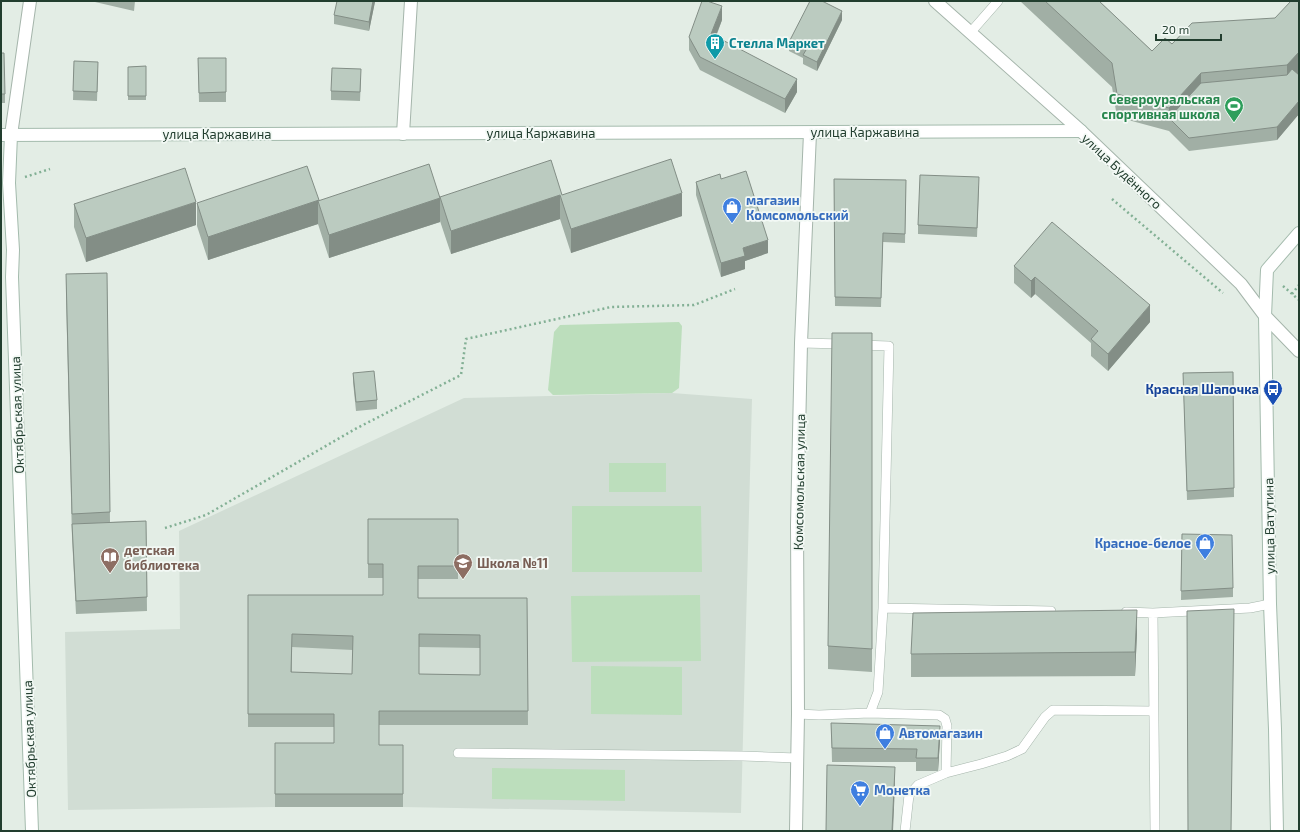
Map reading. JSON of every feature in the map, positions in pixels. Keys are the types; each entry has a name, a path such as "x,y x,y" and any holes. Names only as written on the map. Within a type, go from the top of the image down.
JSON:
{"street":[{"name":"Октябрьская улица","path":"30,1 6,135 13,250 12,277 32,831"},
{"path":"403,134 411,1"},
{"name":"улица Будённого","path":"935,1 1081,132 1241,284 1266,316 1299,351"},
{"name":"Комсомольская улица","path":"796,831 798,714 797,524 801,343 810,132"},
{"name":"улица Каржавина","path":"6,135 1081,132"},
{"name":"улица Ватутина","path":"1277,831 1270,604 1266,316 1267,270 1299,233"}],"lane":[{"path":"970,32 998,1"},
{"path":"801,343 888,346 883,608 878,692 870,714"},
{"path":"1113,612 1153,613 1250,608 1270,604"},
{"path":"883,608 1058,611"},
{"path":"1153,613 1155,831"},
{"path":"905,831 909,795 918,786 946,773 1007,756 1022,749 1045,716 1053,710 1153,711"},
{"path":"798,714 939,715 945,719 947,726 946,773"},
{"path":"458,753 749,756 797,758"}],"path":[{"path":"1112,199 1229,297"},
{"path":"1292,294 1299,286"},
{"path":"165,528 206,515 357,428 461,375 466,339 611,307 694,305 735,289"}],"shaded area":[{"name":"Школа №11","path":"672,393 752,399 741,813 403,807 68,810 65,632 180,629 179,531 464,398"}],"green space":[{"path":"679,322 682,326 679,388 672,393 553,395 548,390 554,332 560,325"},
{"path":"609,463 666,463 666,492 609,492"},
{"path":"572,506 701,506 702,572 572,572"},
{"path":"700,595 701,661 572,662 571,596"},
{"path":"591,666 682,667 682,715 591,714"},
{"path":"492,768 625,770 625,801 492,799"}],"building":[{"path":"337,1 373,1 369,22 334,15"},
{"path":"702,1 707,1 722,6 711,34 797,79 785,99 700,57 689,37"},
{"path":"810,1 822,1 842,11 817,62 803,55 806,50 789,42"},
{"path":"1045,1 1099,1 1152,51 1165,38 1172,44 1192,23 1275,18 1291,1 1299,1 1299,52 1287,65 1201,73 1169,108 1117,94 1112,63"},
{"path":"1,53 4,53 5,94 1,94"},
{"path":"198,58 226,58 226,92 199,93"},
{"path":"74,61 98,62 97,92 73,91"},
{"path":"146,66 146,96 128,96 128,67"},
{"path":"332,68 361,69 360,92 331,91"},
{"name":"Североуральская спортивная школа","path":"1292,69 1299,75 1299,101 1277,127 1189,138 1169,118 1201,83 1287,75"},
{"path":"671,159 682,193 571,229 560,195 451,231 440,197 551,160 562,195"},
{"path":"429,164 440,198 329,235 318,201"},
{"path":"307,166 319,200 208,237 197,203"},
{"path":"185,168 196,202 86,238 74,204"},
{"name":"магазин Комсомольский","path":"746,171 768,240 743,248 745,256 721,263 696,182 720,174 721,179"},
{"path":"920,175 979,177 977,228 918,225"},
{"path":"834,179 906,180 905,234 883,233 881,298 835,297"},
{"path":"1052,222 1150,305 1108,354 1091,339 1098,331 1035,277 1031,281 1014,266"},
{"path":"107,273 110,512 72,514 66,274"},
{"path":"832,333 872,333 872,649 828,646"},
{"path":"374,371 377,400 356,402 353,373"},
{"path":"1233,372 1234,488 1187,491 1183,373"},
{"path":"368,519 458,519 458,566 418,566 418,598 527,598 528,711 379,711 379,745 403,745 403,794 275,794 275,743 334,743 334,714 248,714 248,595 383,595 383,564 368,564","holes":["292,634 353,636 352,674 291,672","419,634 480,635 480,675 419,674"]},
{"name":"детская библиотека","path":"146,521 147,597 76,601 72,524"},
{"path":"1182,534 1232,535 1233,588 1181,591"},
{"path":"1234,609 1231,831 1188,831 1187,611"},
{"path":"1137,610 1135,652 911,654 913,613"},
{"path":"831,723 940,726 938,758 916,758 917,749 832,748"},
{"name":"Монетка","path":"827,765 895,767 892,831 826,831"}],"place":[{"name":"Стелла Маркет","path":"715,60"},
{"name":"Североуральская спортивная школа","path":"1234,123"},
{"name":"магазин Комсомольский","path":"732,224"},
{"name":"Красная Шапочка","path":"1273,406"},
{"name":"Красное-белое","path":"1205,560"},
{"name":"детская библиотека","path":"110,574"},
{"name":"Школа №11","path":"463,580"},
{"name":"Автомагазин","path":"885,750"},
{"name":"Монетка","path":"860,807"}]}
